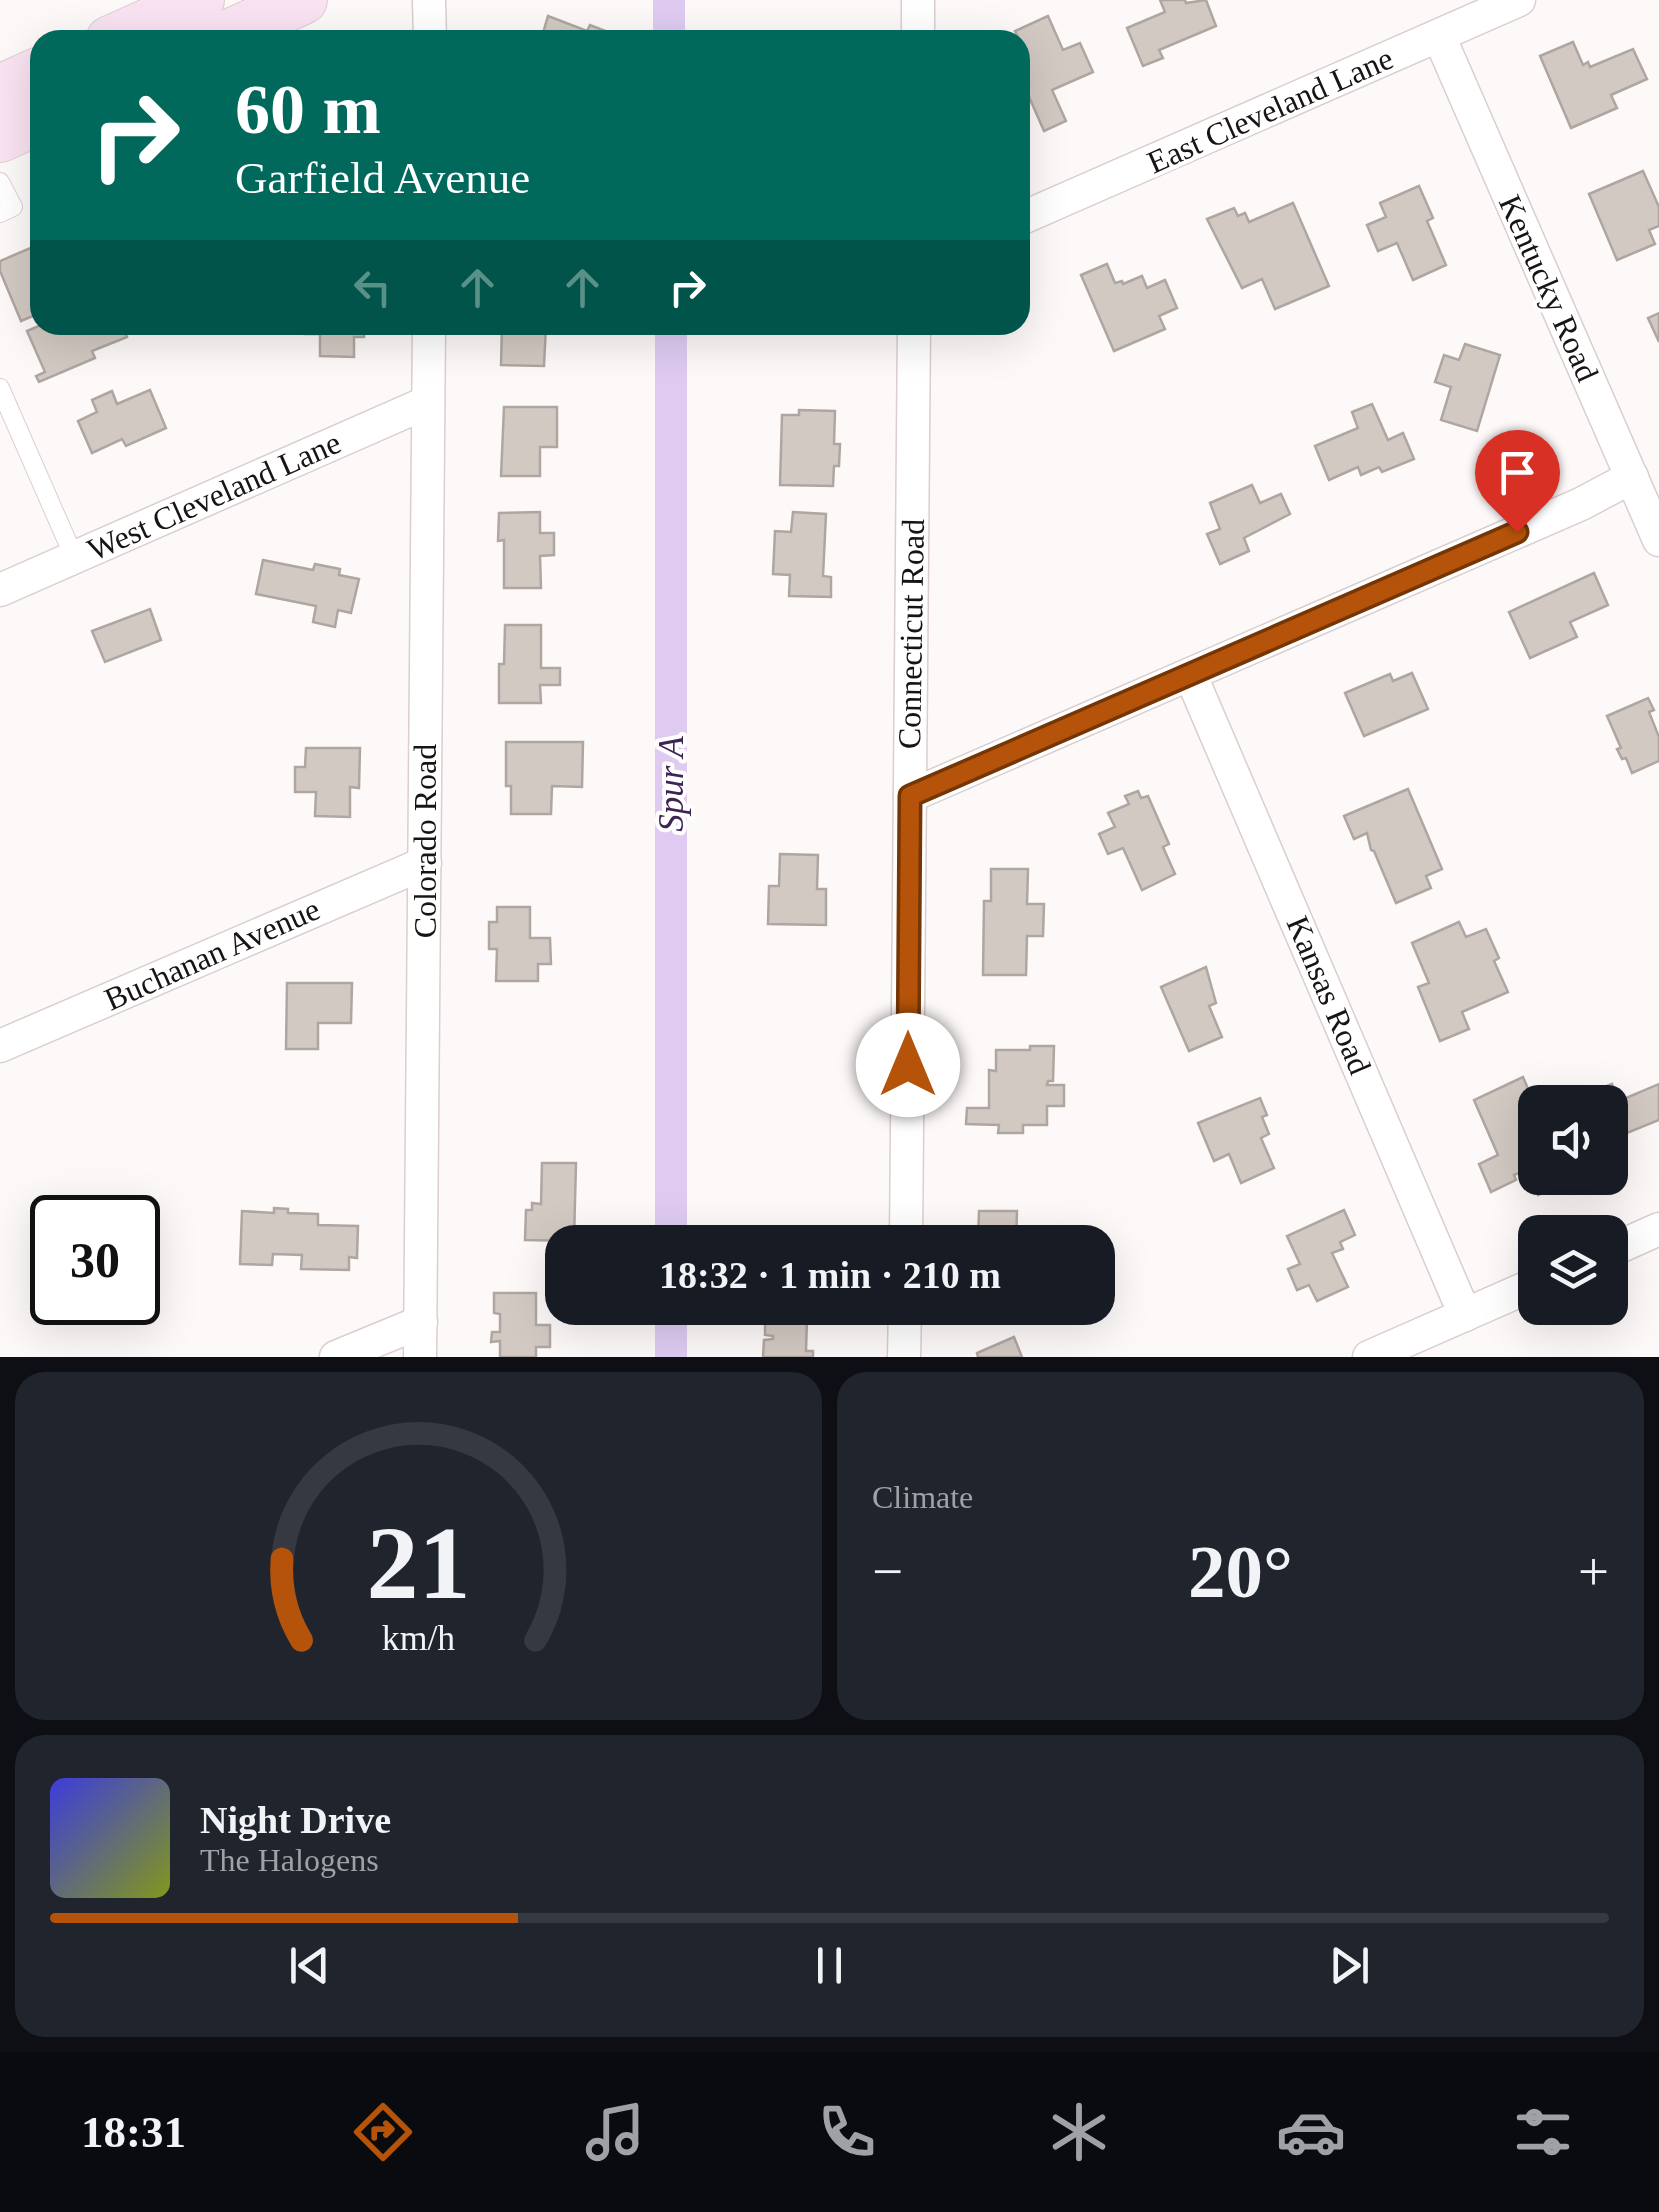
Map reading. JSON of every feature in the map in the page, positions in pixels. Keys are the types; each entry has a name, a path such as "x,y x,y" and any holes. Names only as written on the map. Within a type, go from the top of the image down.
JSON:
{"main road":[{"path":"132,30 200,0"},
{"path":"238,30 303,0"},
{"path":"0,89 30,76"},
{"path":"0,138 30,124"}],"street":[{"path":"430,0 430,30"},
{"path":"918,0 918,30"},
{"name":"East Cleveland Lane","path":"1030,215 1520,0"},
{"name":"Kentucky Road","path":"1439,36 1659,540"},
{"name":"Colorado Road","path":"420,1357 429,335"},
{"name":"Connecticut Road","path":"906,1225 914,335"},
{"name":"West Cleveland Lane","path":"0,590 428,402"},
{"path":"910,796 1582,504 1632,478"},
{"name":"Kansas Road","path":"1191,676 1465,1315"},
{"name":"Buchanan Avenue","path":"0,1046 424,863"},
{"path":"1628,1243 1659,1229"},
{"path":"1369,1357 1518,1292"},
{"path":"336,1357 421,1322"},
{"path":"904,1357 905,1325"}],"lane":[{"path":"0,182 14,207 0,213"},
{"path":"0,388 74,557"}],"building":[{"path":"1160,0 1206,0 1216,26 1159,50 1163,58 1143,66 1127,28 1165,12"},
{"path":"548,16 584,30 544,30"},
{"path":"1048,16 1063,50 1080,43 1093,72 1052,90 1066,121 1044,131 1030,99 1030,30 1017,30"},
{"path":"1573,42 1583,65 1588,62 1590,67 1633,49 1647,79 1611,95 1617,108 1571,128 1540,56"},
{"path":"1643,171 1659,207 1659,226 1649,230 1655,244 1617,260 1589,194"},
{"path":"1419,186 1433,218 1427,221 1446,265 1413,280 1397,243 1378,251 1367,225 1386,217 1380,203"},
{"path":"1293,203 1329,286 1275,309 1262,279 1242,288 1207,219 1234,208 1238,216 1245,213 1249,222"},
{"path":"30,248 30,317 21,321 0,271 0,261"},
{"path":"1107,264 1115,283 1142,276 1147,288 1165,280 1177,308 1159,316 1165,329 1114,351 1081,275"},
{"path":"1659,313 1659,342 1648,318"},
{"path":"30,330 30,335 127,337 92,351 95,358 39,382 36,376 45,372 27,331"},
{"path":"320,335 364,335 354,337 354,357 320,356"},
{"path":"502,335 546,335 544,366 501,365"},
{"path":"1465,344 1500,355 1477,431 1441,420 1451,387 1435,382 1444,355 1459,360"},
{"path":"150,390 166,428 126,446 122,439 92,453 78,421 97,412 92,400 112,391 117,404"},
{"path":"1372,404 1388,440 1403,433 1414,459 1382,472 1379,467 1361,475 1358,467 1329,480 1315,446 1358,428 1352,412"},
{"path":"504,407 557,407 557,447 540,447 540,476 501,476"},
{"path":"799,410 835,411 834,444 840,444 833,486 780,485 782,415 799,415"},
{"path":"1252,485 1260,503 1281,494 1290,514 1244,538 1249,551 1220,564 1207,534 1220,529 1210,503"},
{"path":"540,512 540,533 554,533 554,555 540,556 541,588 504,588 504,540 498,541 499,513"},
{"path":"793,512 826,514 823,576 831,577 831,597 789,596 790,575 773,574 775,531 791,532"},
{"path":"263,560 313,570 315,564 340,569 339,575 359,579 351,613 338,610 335,627 313,622 316,606 256,594"},
{"path":"1594,573 1608,605 1570,622 1577,637 1530,658 1509,612"},
{"path":"150,609 161,640 105,662 92,631"},
{"path":"505,625 541,625 541,668 560,668 560,685 540,685 541,703 499,703"},
{"path":"1412,673 1428,709 1364,736 1345,693 1390,674 1393,681"},
{"path":"1648,698 1659,737 1659,761 1632,773 1617,749 1621,748 1607,716"},
{"path":"506,742 583,742 582,787 552,786 551,814 511,814 511,786 506,786"},
{"path":"306,748 360,748 359,788 350,787 350,817 315,816 316,792 295,792 295,767 305,767"},
{"path":"1408,789 1442,869 1426,876 1431,888 1396,903 1367,833 1354,839 1344,816"},
{"path":"1138,791 1141,798 1148,796 1169,844 1163,847 1175,874 1142,890 1123,848 1108,854 1099,834 1115,827 1108,813 1129,804 1125,796"},
{"path":"780,854 818,855 817,889 826,889 826,925 768,924 769,886 779,886"},
{"path":"991,869 1028,869 1027,904 1044,904 1043,936 1027,936 1026,975 983,975 984,901 991,901"},
{"path":"497,907 530,907 530,938 550,938 551,964 538,964 538,981 496,981 497,949 489,949 489,922 497,922"},
{"path":"1459,922 1466,937 1486,929 1508,992 1462,1012 1469,1029 1440,1041 1418,987 1429,983 1412,943"},
{"path":"1206,967 1216,1003 1209,1006 1222,1037 1189,1051 1161,987"},
{"path":"287,983 352,983 351,1023 318,1023 318,1049 286,1049"},
{"path":"1030,1046 1054,1046 1053,1081 1047,1085 1064,1085 1064,1106 1047,1106 1047,1125 1023,1125 1023,1133 998,1133 999,1125 966,1124 967,1108 989,1108 989,1070 996,1071 996,1050 1030,1050"},
{"path":"1523,1077 1526,1085 1518,1085 1516,1180 1491,1192 1479,1164 1498,1155 1474,1100"},
{"path":"1659,1084 1659,1120 1628,1133 1628,1097"},
{"path":"1260,1098 1269,1134 1261,1138 1274,1168 1241,1183 1229,1154 1214,1161 1198,1123"},
{"path":"542,1163 576,1163 574,1225 545,1225 545,1240 525,1240 526,1210 532,1210 532,1203 541,1204"},
{"path":"274,1208 288,1209 288,1213 318,1214 318,1225 358,1226 357,1258 349,1257 349,1270 301,1269 302,1255 273,1254 272,1265 240,1264 242,1211 274,1213"},
{"path":"1344,1210 1355,1235 1340,1242 1343,1249 1332,1253 1348,1287 1317,1301 1309,1285 1297,1290 1288,1269 1300,1264 1287,1236"},
{"path":"979,1211 1017,1211 1017,1225 979,1225"},
{"path":"494,1293 536,1293 536,1325 550,1325 550,1347 536,1347 536,1357 500,1357 500,1341 491,1342 492,1332 500,1332 500,1314 494,1313"},
{"path":"765,1325 807,1325 806,1351 813,1351 813,1357 763,1357 764,1340 773,1339 765,1335"},
{"path":"1014,1337 1022,1357 978,1357 977,1353"}],"waterway":[{"name":"Spur A","path":"669,0 669,30"},
{"name":"Spur A","path":"671,335 671,1225"},
{"name":"Spur A","path":"671,1325 671,1357"}],"route":[{"path":"908,1065 910,796 1517,532"}]}
